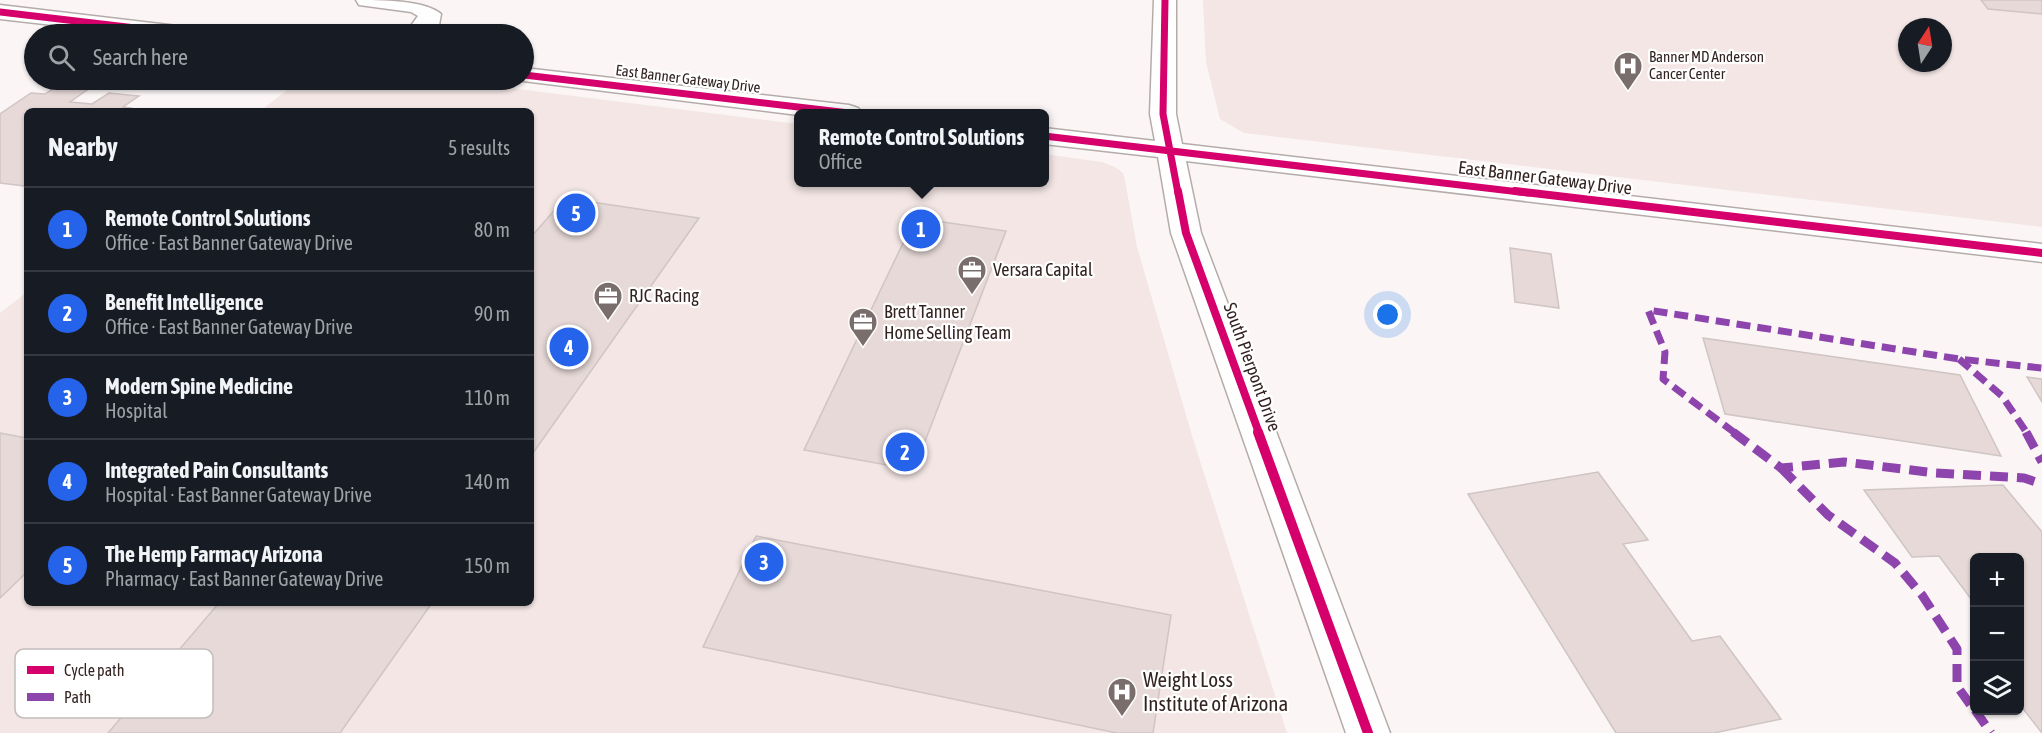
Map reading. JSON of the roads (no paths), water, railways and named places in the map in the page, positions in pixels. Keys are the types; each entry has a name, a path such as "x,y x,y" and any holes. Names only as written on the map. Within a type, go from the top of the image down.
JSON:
{"street":[{"path":"367,0 417,6 430,14 427,24"},
{"name":"South Pierpont Drive","path":"1165,0 1163,114 1186,233 1368,733"},
{"path":"0,12 101,24"},
{"name":"East Banner Gateway Drive","path":"534,76 807,109"},
{"name":"East Banner Gateway Drive","path":"1049,137 2042,253"}],"place":[{"name":"Banner MD Anderson Cancer Center","path":"1628,92"},
{"name":"The Hemp Farmacy Arizona","path":"576,213"},
{"name":"Remote Control Solutions","path":"921,229"},
{"name":"Versara Capital","path":"972,296"},
{"name":"RJC Racing","path":"608,322"},
{"name":"Integrated Pain Consultants","path":"569,347"},
{"name":"Brett Tanner Home Selling Team","path":"863,348"},
{"name":"Benefit Intelligence","path":"905,452"},
{"name":"Modern Spine Medicine","path":"764,562"},
{"name":"Weight Loss Institute of Arizona","path":"1122,718"}]}
